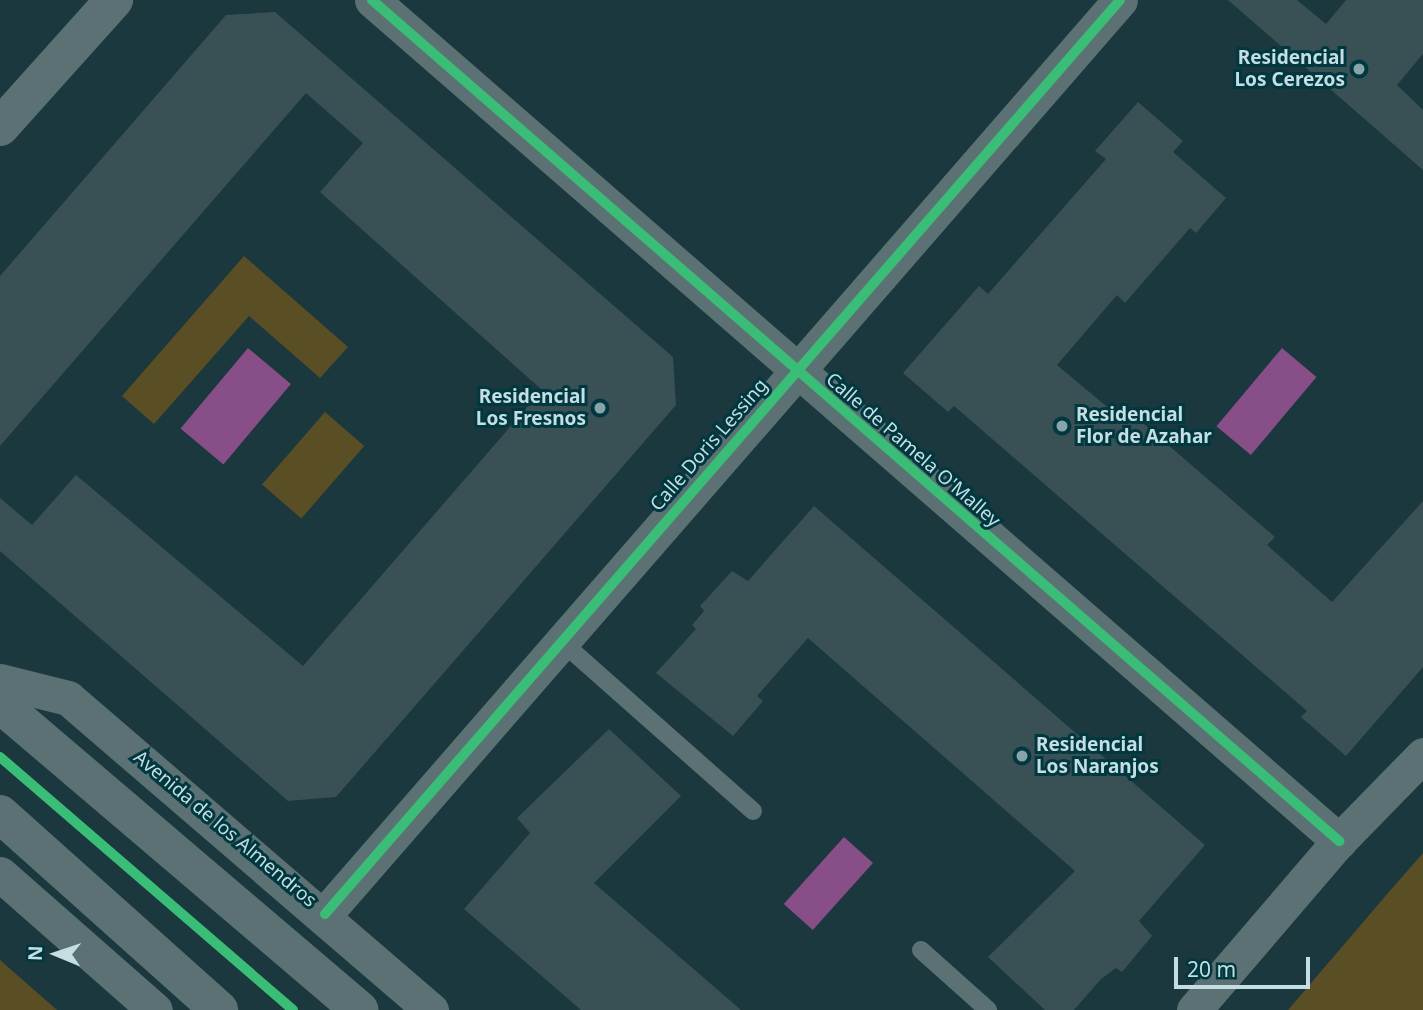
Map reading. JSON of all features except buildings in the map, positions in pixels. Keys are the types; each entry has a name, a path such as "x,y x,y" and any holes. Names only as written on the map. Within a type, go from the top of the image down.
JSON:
{"street":[{"path":"0,127 114,0"},
{"name":"Calle de Pamela O'Malley","path":"372,0 1339,841"},
{"name":"Calle Doris Lessing","path":"326,914 1120,0"},
{"name":"Avenida de los Almendros","path":"0,681 68,698 326,914 431,1010"},
{"path":"0,704 360,1010"},
{"path":"1194,1010 1339,841 1423,755"},
{"path":"0,814 219,1010"},
{"path":"0,874 155,1010"}],"lane":[{"path":"562,642 753,811"},
{"path":"921,950 988,1010"}],"shaded area":[{"path":"244,256 348,347 320,378 249,316 154,424 122,396"},
{"path":"248,348 291,384 223,464 181,428"},
{"path":"1282,348 1316,377 1251,455 1216,426"},
{"path":"325,412 364,446 301,519 262,484"},
{"path":"844,837 873,863 813,930 784,904"},
{"path":"1423,853 1423,1010 1288,1010 1388,893"},
{"path":"0,960 57,1010 0,1010"}],"cycle path":[{"path":"372,0 1339,841"},
{"path":"325,914 1120,0"},
{"path":"0,757 293,1010"}],"place":[{"name":"Residencial Los Cerezos","path":"1359,69"},
{"name":"Residencial Los Fresnos","path":"600,408"},
{"name":"Residencial Flor de Azahar","path":"1062,426"},
{"name":"Residencial Los Naranjos","path":"1022,756"}]}
